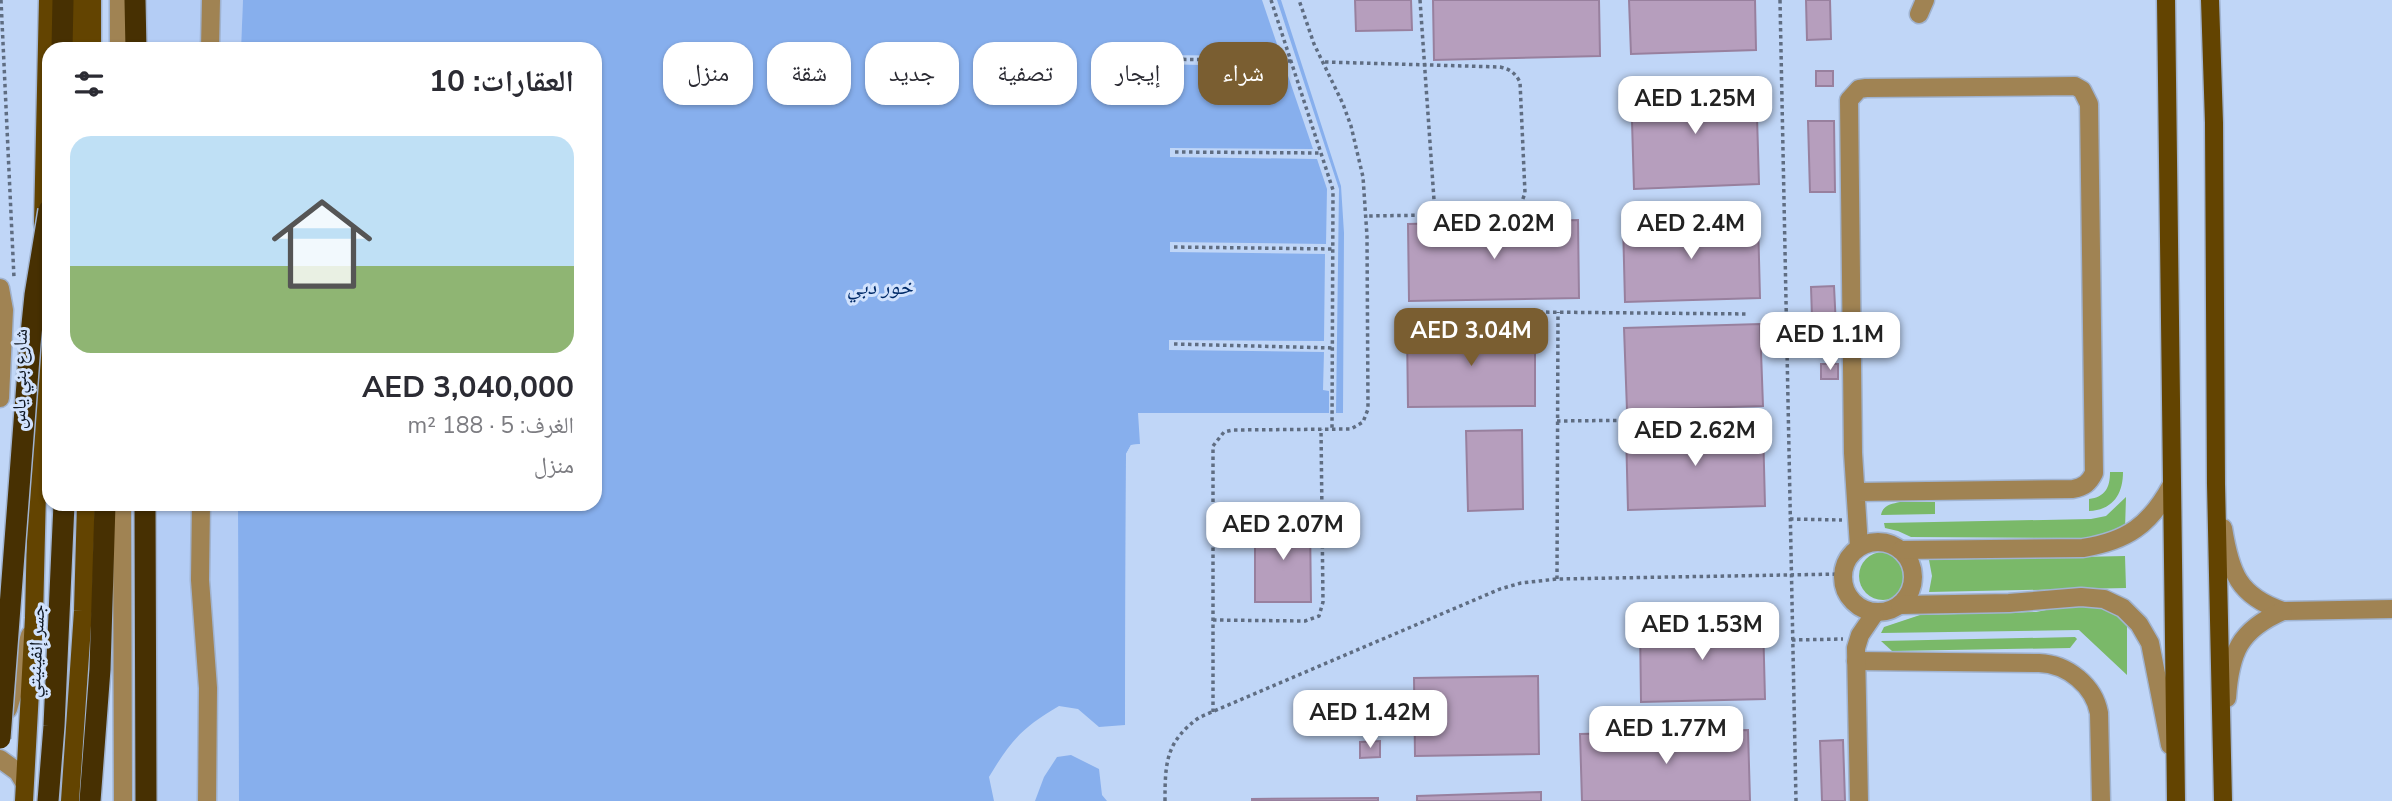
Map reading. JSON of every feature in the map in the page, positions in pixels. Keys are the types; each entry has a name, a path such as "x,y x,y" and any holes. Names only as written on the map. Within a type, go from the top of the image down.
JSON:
{"highway":[{"path":"135,0 136,42"},
{"path":"51,3 60,42"},
{"path":"0,738 30,344 42,253"},
{"name":"جسر إنفينيتي","path":"48,801 64,511"},
{"path":"90,801 101,658 105,511"},
{"path":"145,511 146,801"}],"main road":[{"path":"74,0 74,42"},
{"path":"92,0 92,42"},
{"path":"2166,0 2176,801"},
{"path":"2210,0 2223,801"},
{"name":"شارع بني ياس","path":"50,42 51,3"},
{"name":"شارع بني ياس","path":"24,801 34,618 42,329"},
{"path":"70,801 83,625 86,511"}],"street":[{"path":"119,0 119,42"},
{"path":"210,42 211,0"},
{"path":"1857,492 2073,489 2089,482 2094,473 2089,104 2082,90 2075,86 1866,88 1858,89 1849,100 1853,453 1859,547"},
{"path":"0,289 4,310 0,398"},
{"path":"2216,484 2232,570 2252,597 2283,611 2392,609"},
{"path":"1901,550 2083,548 2106,544 2127,536 2146,523 2161,506 2171,486"},
{"path":"122,511 123,801"},
{"path":"201,511 200,580 208,688 207,801"},
{"path":"1876,542 1893,545 1901,550 1908,558 1913,578 1912,588 1900,605 1892,610 1875,613 1854,604 1843,586 1842,575 1845,564 1859,547 1876,542"},
{"path":"1900,605 2009,603 2081,597 2104,599 2123,608 2139,624 2150,643 2176,777"},
{"path":"2222,761 2232,658 2240,642 2252,629 2266,618 2283,611"},
{"path":"1859,801 1856,661 1859,639 1866,623 1875,613"},
{"path":"0,719 9,706 34,618"},
{"path":"1856,661 2039,663 2058,666 2090,690 2097,701 2101,801"},
{"path":"0,758 18,772 24,782"}],"path":[{"path":"1270,0 1333,190 1332,429"},
{"path":"1213,712 1213,446 1224,432 1233,430 1351,429 1363,422 1368,409 1366,216 1363,177 1351,126 1307,25 1299,0"},
{"path":"1420,0 1435,215"},
{"path":"1780,0 1796,801"},
{"path":"1184,60 1291,61"},
{"path":"1324,62 1509,69 1520,82 1525,193 1520,208 1506,214 1366,216"},
{"path":"1175,152 1321,153"},
{"path":"1174,247 1333,249"},
{"path":"1427,311 1749,314"},
{"path":"1557,579 1558,312"},
{"path":"1174,344 1333,348"},
{"path":"1557,421 1756,419"},
{"path":"1213,620 1305,621 1319,615 1323,602 1321,429"},
{"path":"1790,519 1858,520"},
{"path":"1165,801 1167,758 1174,742 1185,728 1200,717 1500,589 1539,580 1557,579 1842,575"},
{"path":"1792,640 1859,639"}],"shaded area":[{"path":"142,0 243,0 241,42 141,42"},
{"path":"136,511 238,511 239,801 136,801"}],"green space":[{"path":"2110,472 2123,472 2119,494 2104,508 2089,511 2089,499 2106,491"},
{"path":"2126,497 2125,529 2096,538 1911,537 1885,528 1884,523 2091,519 2106,516"},
{"path":"1900,502 1935,502 1935,514 1881,515 1886,507"},
{"path":"1883,552 1900,559 1907,576 1900,593 1883,600 1866,593 1859,576 1866,559"},
{"path":"2125,556 2126,588 1929,592 1932,576 1929,560"},
{"path":"2082,603 2098,604 2127,617 2127,675 2079,630 1881,633 1884,627 1920,615 2036,612"},
{"path":"2077,639 2070,648 1892,651 1881,641"}],"water":[{"name":"خور دبي","path":"243,0 1281,0 1341,186 1344,233 1343,413 1138,413 1140,444 1131,445 1126,454 1125,725 1099,727 1078,709 1059,706 1027,728 1004,753 989,777 994,801 239,801 238,511 602,511 602,42 241,42"},
{"path":"1071,755 1099,769 1102,795 1107,801 1035,801 1044,777 1057,757"}],"pier":[{"path":"1262,0 1277,0 1339,189 1336,414 1329,413 1329,391 1323,390 1324,352 1169,350 1169,340 1324,341 1325,254 1170,252 1170,242 1326,244 1327,189 1317,159 1170,157 1170,148 1313,149 1288,76 1288,42 1276,42"},
{"path":"1184,55 1198,55 1198,65 1184,65"},
{"path":"1140,444 1140,447 1134,448 1129,455 1128,724 1125,725 1126,454 1131,445"}],"building":[{"path":"1355,0 1411,0 1412,30 1356,31"},
{"path":"1433,0 1599,0 1600,56 1434,60"},
{"path":"1629,0 1755,0 1756,50 1631,54"},
{"path":"1806,0 1830,0 1831,39 1807,40"},
{"path":"1816,71 1833,71 1833,86 1816,86"},
{"path":"1756,83 1759,184 1634,189 1631,87"},
{"path":"1808,121 1834,121 1835,192 1810,192"},
{"path":"1578,220 1579,298 1409,301 1408,224"},
{"path":"1758,220 1760,298 1625,302 1623,223"},
{"path":"1834,286 1837,347 1813,348 1811,287"},
{"path":"1760,324 1763,406 1627,410 1624,328"},
{"path":"1535,329 1535,406 1408,407 1407,331"},
{"path":"1821,364 1838,364 1838,379 1821,379"},
{"path":"1763,427 1765,506 1628,510 1626,431"},
{"path":"1522,430 1523,509 1468,511 1466,431"},
{"path":"1255,522 1310,522 1311,602 1255,602"},
{"path":"1763,621 1765,699 1641,702 1640,624"},
{"path":"1538,676 1539,754 1415,756 1414,678"},
{"path":"1748,730 1750,801 1582,801 1580,734"},
{"path":"1843,740 1845,801 1822,801 1820,741"},
{"path":"1380,741 1380,757 1360,758 1360,742"},
{"path":"1541,792 1541,801 1417,801 1417,796"},
{"path":"1378,798 1378,801 1252,801 1252,799"}]}
